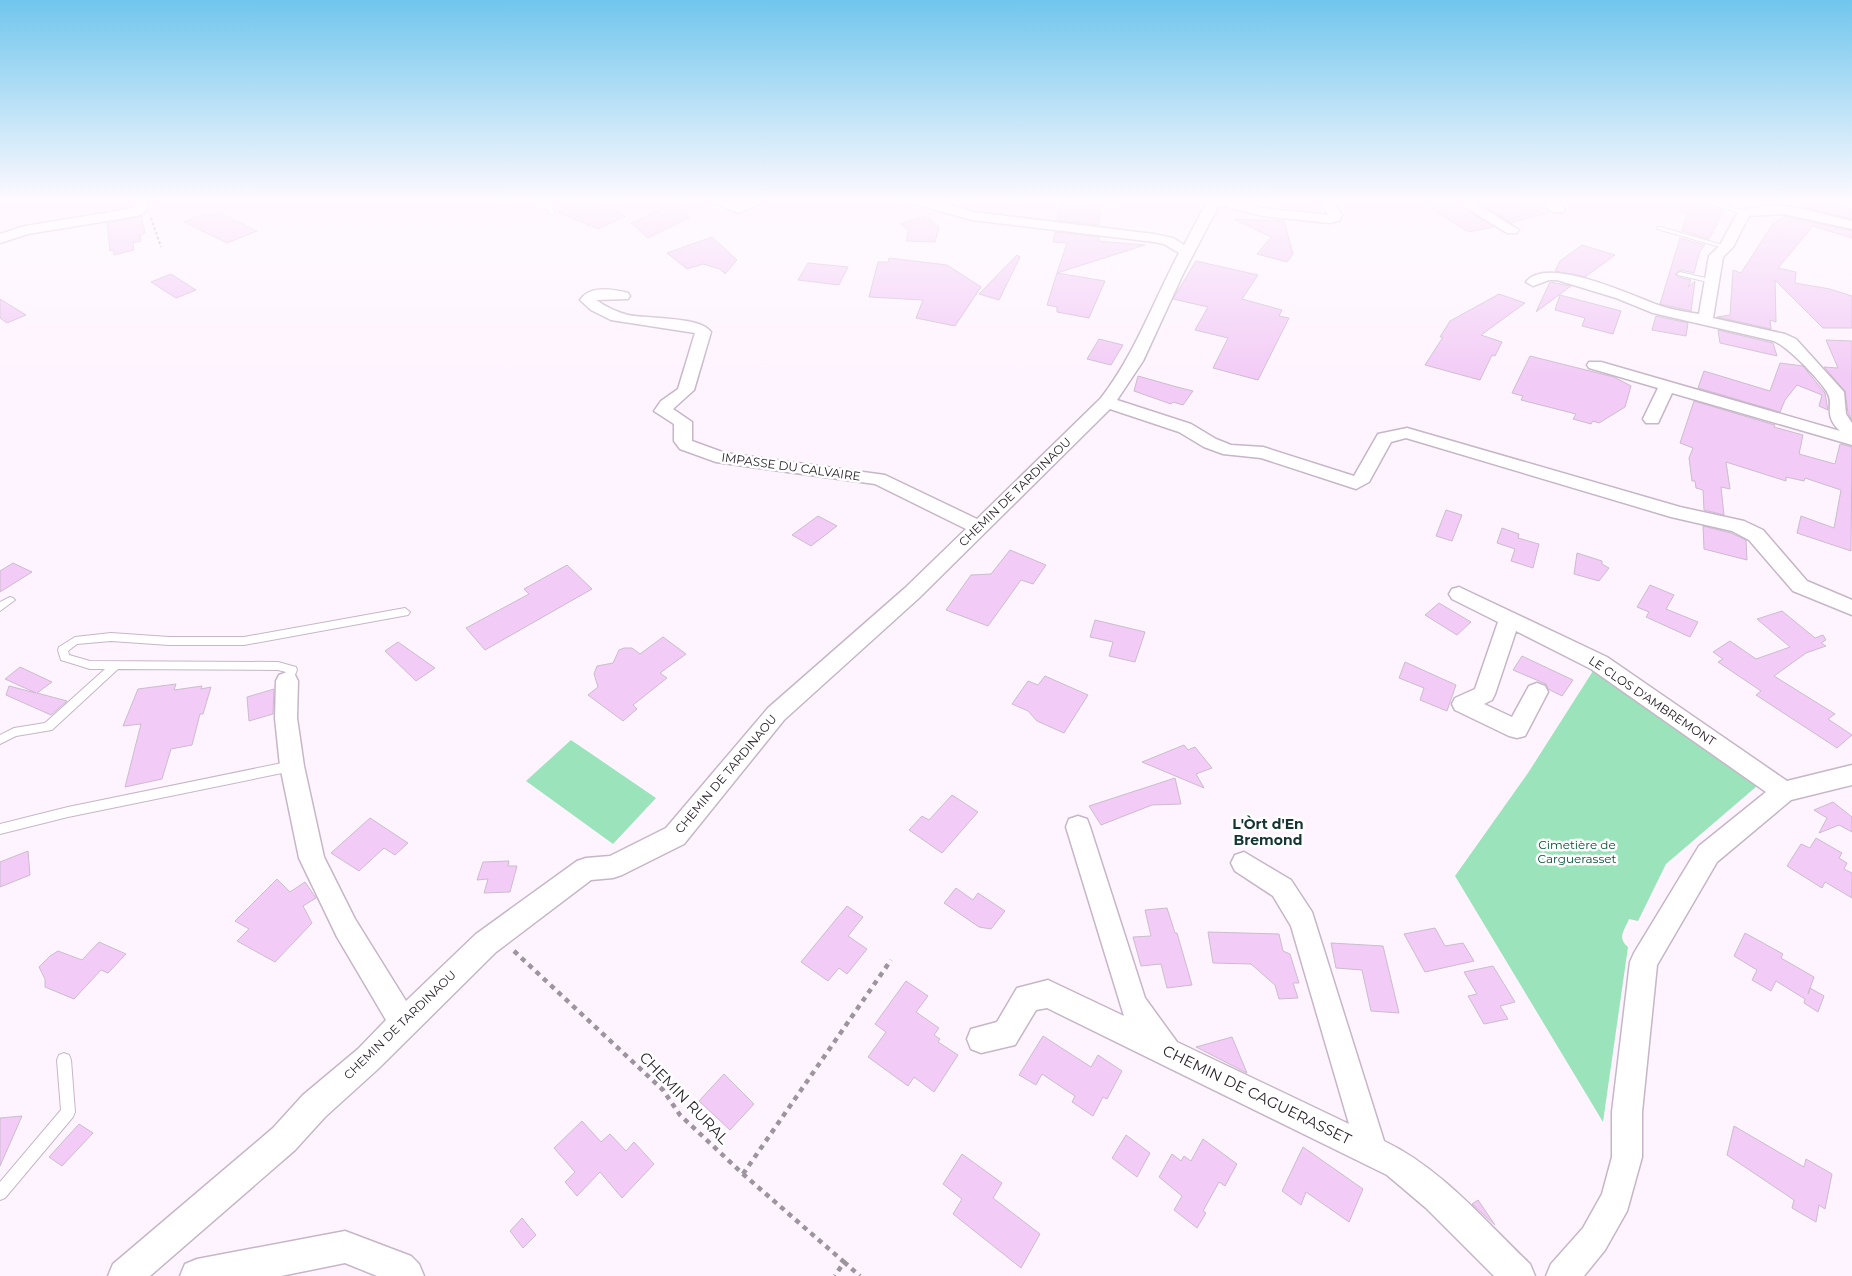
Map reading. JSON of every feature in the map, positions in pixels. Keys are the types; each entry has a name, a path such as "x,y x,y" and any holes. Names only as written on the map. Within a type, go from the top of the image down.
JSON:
{"street":[{"name":"CHEMIN DE TARDINAOU","path":"125,1276 284,1139 314,1106 368,1059 486,943 586,868 613,867 676,836 776,714 912,593 1107,402 1116,391 1150,330 1183,260"},
{"path":"1706,322 1715,260"},
{"path":"1533,282 1547,276 1558,276 1621,295 1658,310 1706,322 1764,333 1790,342 1836,392 1838,400 1836,414 1839,421 1852,432"},
{"name":"IMPASSE DU CALVAIRE","path":"623,296 595,294 587,300 616,316 643,322 693,327 703,332 703,341 686,390 664,407 663,411 683,422 683,441 686,445 722,458 879,479 978,528"},
{"path":"1595,365 1852,440"},
{"path":"1652,419 1667,386"},
{"path":"1107,402 1185,428 1210,443 1229,450 1263,453 1356,484 1363,478 1384,438 1407,433 1678,513 1737,526 1756,536 1800,586 1852,608"},
{"name":"LE CLOS D'AMBREMONT","path":"1459,594 1599,664 1784,792"},
{"path":"1510,619 1484,694 1463,704 1517,729 1537,692"},
{"path":"287,681 286,718 292,766 312,858 346,928 403,1023"},
{"path":"1563,1276 1598,1232 1616,1200 1627,1158 1627,1112 1644,962 1708,854 1784,792 1852,774"},
{"path":"1078,827 1133,1005 1168,1051"},
{"path":"1244,863 1282,888 1303,922 1372,1151"},
{"name":"CHEMIN DE CAGUERASSET","path":"981,1039 1004,1035 1027,998 1048,994 1398,1164 1431,1191 1518,1276"},
{"path":"197,1276 346,1247 399,1268 407,1276"}],"lane":[{"path":"1680,274 1712,281"},
{"path":"0,607 10,600"},
{"path":"287,681 292,670 278,666 90,665 65,656 63,650 75,641 111,637 169,641 244,641 405,612"},
{"path":"0,740 14,732 48,727 116,665"},
{"path":"0,829 68,812 292,766"},
{"path":"0,1193 68,1112 64,1060"}],"path":[{"name":"CHEMIN RURAL","path":"499,934 515,952 663,1090 680,1115 743,1174 860,1276"},
{"path":"743,1174 891,960"},
{"path":"835,1276 844,1262"}],"green space":[{"name":"Cimetière de Carguerasset","path":"1593,671 1757,786 1666,864 1638,921 1629,919 1625,927 1622,937 1628,947 1603,1122 1455,876 1528,773"},
{"path":"571,740 656,798 613,844 526,781"}],"building":[{"path":"675,260 737,260 725,274 720,269 703,264 687,269"},
{"path":"889,260 902,260 947,265 981,287 955,326 916,318 923,300 869,297 878,262 888,262"},
{"path":"1013,260 1019,260 999,300 979,294"},
{"path":"1061,260 1099,260 1057,273"},
{"path":"1609,260 1585,277 1555,271 1560,261"},
{"path":"1673,260 1698,260 1694,273 1680,270 1675,274 1678,277 1691,280 1688,287 1695,281 1691,311 1660,304"},
{"path":"1750,260 1785,260 1778,268 1796,272 1795,283 1830,289 1852,296 1852,328 1823,328 1775,280 1776,322 1770,320 1771,329 1717,317 1730,315 1733,270 1741,273"},
{"path":"1196,261 1258,275 1242,299 1282,310 1279,316 1289,318 1258,380 1213,368 1228,338 1195,330 1208,307 1173,299"},
{"path":"808,263 848,267 839,285 798,280"},
{"path":"1057,273 1105,281 1089,318 1057,312 1057,307 1047,305"},
{"path":"171,274 196,290 176,298 151,282"},
{"path":"1550,282 1571,286 1536,312"},
{"path":"1499,294 1525,303 1481,335 1502,342 1495,356 1492,355 1480,380 1425,365 1443,337 1440,337 1450,321"},
{"path":"1560,295 1621,311 1613,334 1582,326 1585,318 1555,310"},
{"path":"0,299 26,315 7,323 0,318"},
{"path":"1656,316 1688,323 1686,336 1652,330"},
{"path":"1718,330 1773,343 1777,356 1720,343"},
{"path":"1099,339 1123,345 1111,365 1087,359"},
{"path":"1826,340 1852,341 1852,420 1848,413 1845,391 1824,367 1838,368"},
{"path":"1530,356 1614,377 1631,386 1625,407 1599,423 1593,421 1591,424 1573,419 1576,414 1521,400 1523,396 1512,393"},
{"path":"1780,363 1803,366 1825,393 1828,410 1819,406 1822,395 1797,385 1785,400 1780,412 1698,388 1704,371 1770,391"},
{"path":"1138,376 1193,391 1183,405 1173,402 1171,404 1134,391"},
{"path":"1694,401 1803,435 1799,454 1835,464 1840,444 1852,447 1851,551 1797,533 1801,516 1834,528 1841,490 1805,478 1804,481 1786,477 1786,481 1726,462 1730,489 1721,487 1724,515 1704,510 1703,490 1696,488 1695,481 1692,481 1689,458 1693,448 1680,443"},
{"path":"1446,510 1462,515 1452,541 1436,536"},
{"path":"818,516 837,526 811,546 792,535"},
{"path":"1703,526 1731,533 1746,540 1747,560 1704,549"},
{"path":"1502,528 1519,534 1518,538 1539,544 1533,568 1511,561 1515,549 1497,543"},
{"path":"1010,550 1046,565 1033,584 1021,580 988,626 946,610 971,575 991,574"},
{"path":"1577,553 1602,561 1602,564 1609,568 1599,581 1574,574"},
{"path":"13,563 32,572 0,592 0,571"},
{"path":"567,565 592,589 485,650 466,628 529,594 524,589"},
{"path":"1650,585 1674,595 1666,609 1698,622 1690,637 1646,617 1649,612 1637,607"},
{"path":"1439,603 1471,622 1457,635 1425,615"},
{"path":"1782,611 1815,638 1823,635 1826,640 1821,643 1826,646 1806,653 1774,676 1835,714 1828,719 1852,735 1837,748 1756,695 1761,691 1718,662 1723,659 1713,652 1730,641 1756,659 1790,647 1757,619"},
{"path":"1095,620 1145,632 1135,662 1109,656 1113,642 1090,637"},
{"path":"663,637 686,654 660,673 667,678 633,705 637,709 623,721 588,695 598,687 594,674 597,666 613,663 619,650 624,648 632,648 640,654"},
{"path":"398,642 435,668 416,681 385,651"},
{"path":"1522,656 1573,680 1562,696 1548,689 1546,684 1513,670"},
{"path":"1405,662 1456,685 1447,711 1420,700 1424,688 1399,678"},
{"path":"20,667 52,682 37,693 67,701 51,715 6,695 9,686 36,693 5,679"},
{"path":"1045,676 1088,695 1064,733 1037,721 1028,711 1012,704 1028,681 1038,685"},
{"path":"176,684 174,690 202,686 201,689 211,687 203,714 200,714 192,745 171,749 162,779 125,787 141,724 123,726 138,689"},
{"path":"274,689 273,714 249,721 247,697"},
{"path":"1184,745 1188,750 1195,747 1212,768 1196,774 1204,788 1142,762"},
{"path":"1175,778 1181,804 1152,805 1101,825 1089,806"},
{"path":"952,795 978,812 942,853 909,830 922,816 929,820"},
{"path":"1833,802 1852,817 1852,832 1839,825 1819,833 1827,818 1814,810"},
{"path":"370,818 408,843 395,855 384,848 359,871 331,853"},
{"path":"1816,838 1842,853 1839,858 1847,863 1844,869 1852,873 1852,898 1825,882 1822,888 1787,866 1801,844 1810,848"},
{"path":"28,851 30,875 0,887 0,862"},
{"path":"509,861 508,866 517,866 510,892 484,893 488,879 477,880 483,862"},
{"path":"277,879 290,892 305,882 316,898 303,906 312,923 275,962 237,941 249,929 235,921"},
{"path":"956,888 973,900 978,893 1005,911 991,929 979,927 944,903"},
{"path":"847,906 863,917 848,936 867,949 847,974 839,968 828,981 801,962"},
{"path":"1167,908 1175,933 1177,933 1192,985 1167,988 1161,964 1141,966 1133,937 1151,936 1145,910"},
{"path":"1435,928 1445,946 1463,943 1474,961 1425,972 1404,934"},
{"path":"1208,932 1279,934 1283,951 1290,954 1299,983 1293,983 1298,998 1279,999 1275,985 1251,964 1213,963"},
{"path":"1745,933 1783,954 1781,958 1814,977 1810,988 1824,996 1818,1012 1804,1003 1805,999 1776,981 1771,991 1752,980 1757,970 1734,956"},
{"path":"99,942 126,954 108,973 101,970 74,999 45,987 45,979 39,967 50,956 58,951 82,960"},
{"path":"1331,943 1383,946 1399,1013 1371,1011 1362,970 1336,968"},
{"path":"1493,966 1515,1002 1500,1006 1508,1019 1484,1024 1468,996 1477,994 1464,972"},
{"path":"906,981 928,996 916,1012 939,1028 934,1035 940,1039 938,1042 958,1055 934,1092 914,1077 908,1086 868,1057 886,1032 875,1024"},
{"path":"1043,1036 1091,1067 1098,1055 1122,1071 1107,1099 1103,1097 1093,1116 1072,1102 1075,1096 1042,1074 1036,1085 1019,1075"},
{"path":"1232,1037 1247,1073 1196,1047"},
{"path":"724,1074 754,1104 730,1130 699,1101"},
{"path":"22,1116 0,1166 0,1118"},
{"path":"582,1121 601,1142 610,1134 626,1151 634,1142 654,1164 622,1198 600,1172 577,1196 565,1182 575,1172 554,1148"},
{"path":"79,1124 93,1133 62,1166 49,1157"},
{"path":"1734,1126 1804,1167 1806,1159 1832,1174 1825,1209 1819,1205 1816,1222 1792,1208 1794,1200 1727,1155"},
{"path":"1126,1135 1150,1153 1137,1177 1112,1158"},
{"path":"1203,1139 1237,1164 1225,1186 1219,1182 1203,1211 1206,1213 1197,1228 1174,1210 1182,1196 1159,1177 1172,1154 1181,1161 1184,1156 1191,1161"},
{"path":"1303,1147 1363,1189 1349,1222 1306,1192 1301,1205 1282,1191"},
{"path":"962,1154 1002,1183 993,1198 1040,1234 1021,1268 953,1214 962,1199 943,1184"},
{"path":"1478,1200 1495,1225 1472,1204"},
{"path":"522,1218 536,1235 523,1248 510,1231"}],"district":[{"name":"L'Òrt d'En Bremond","path":"1268,832"}]}
